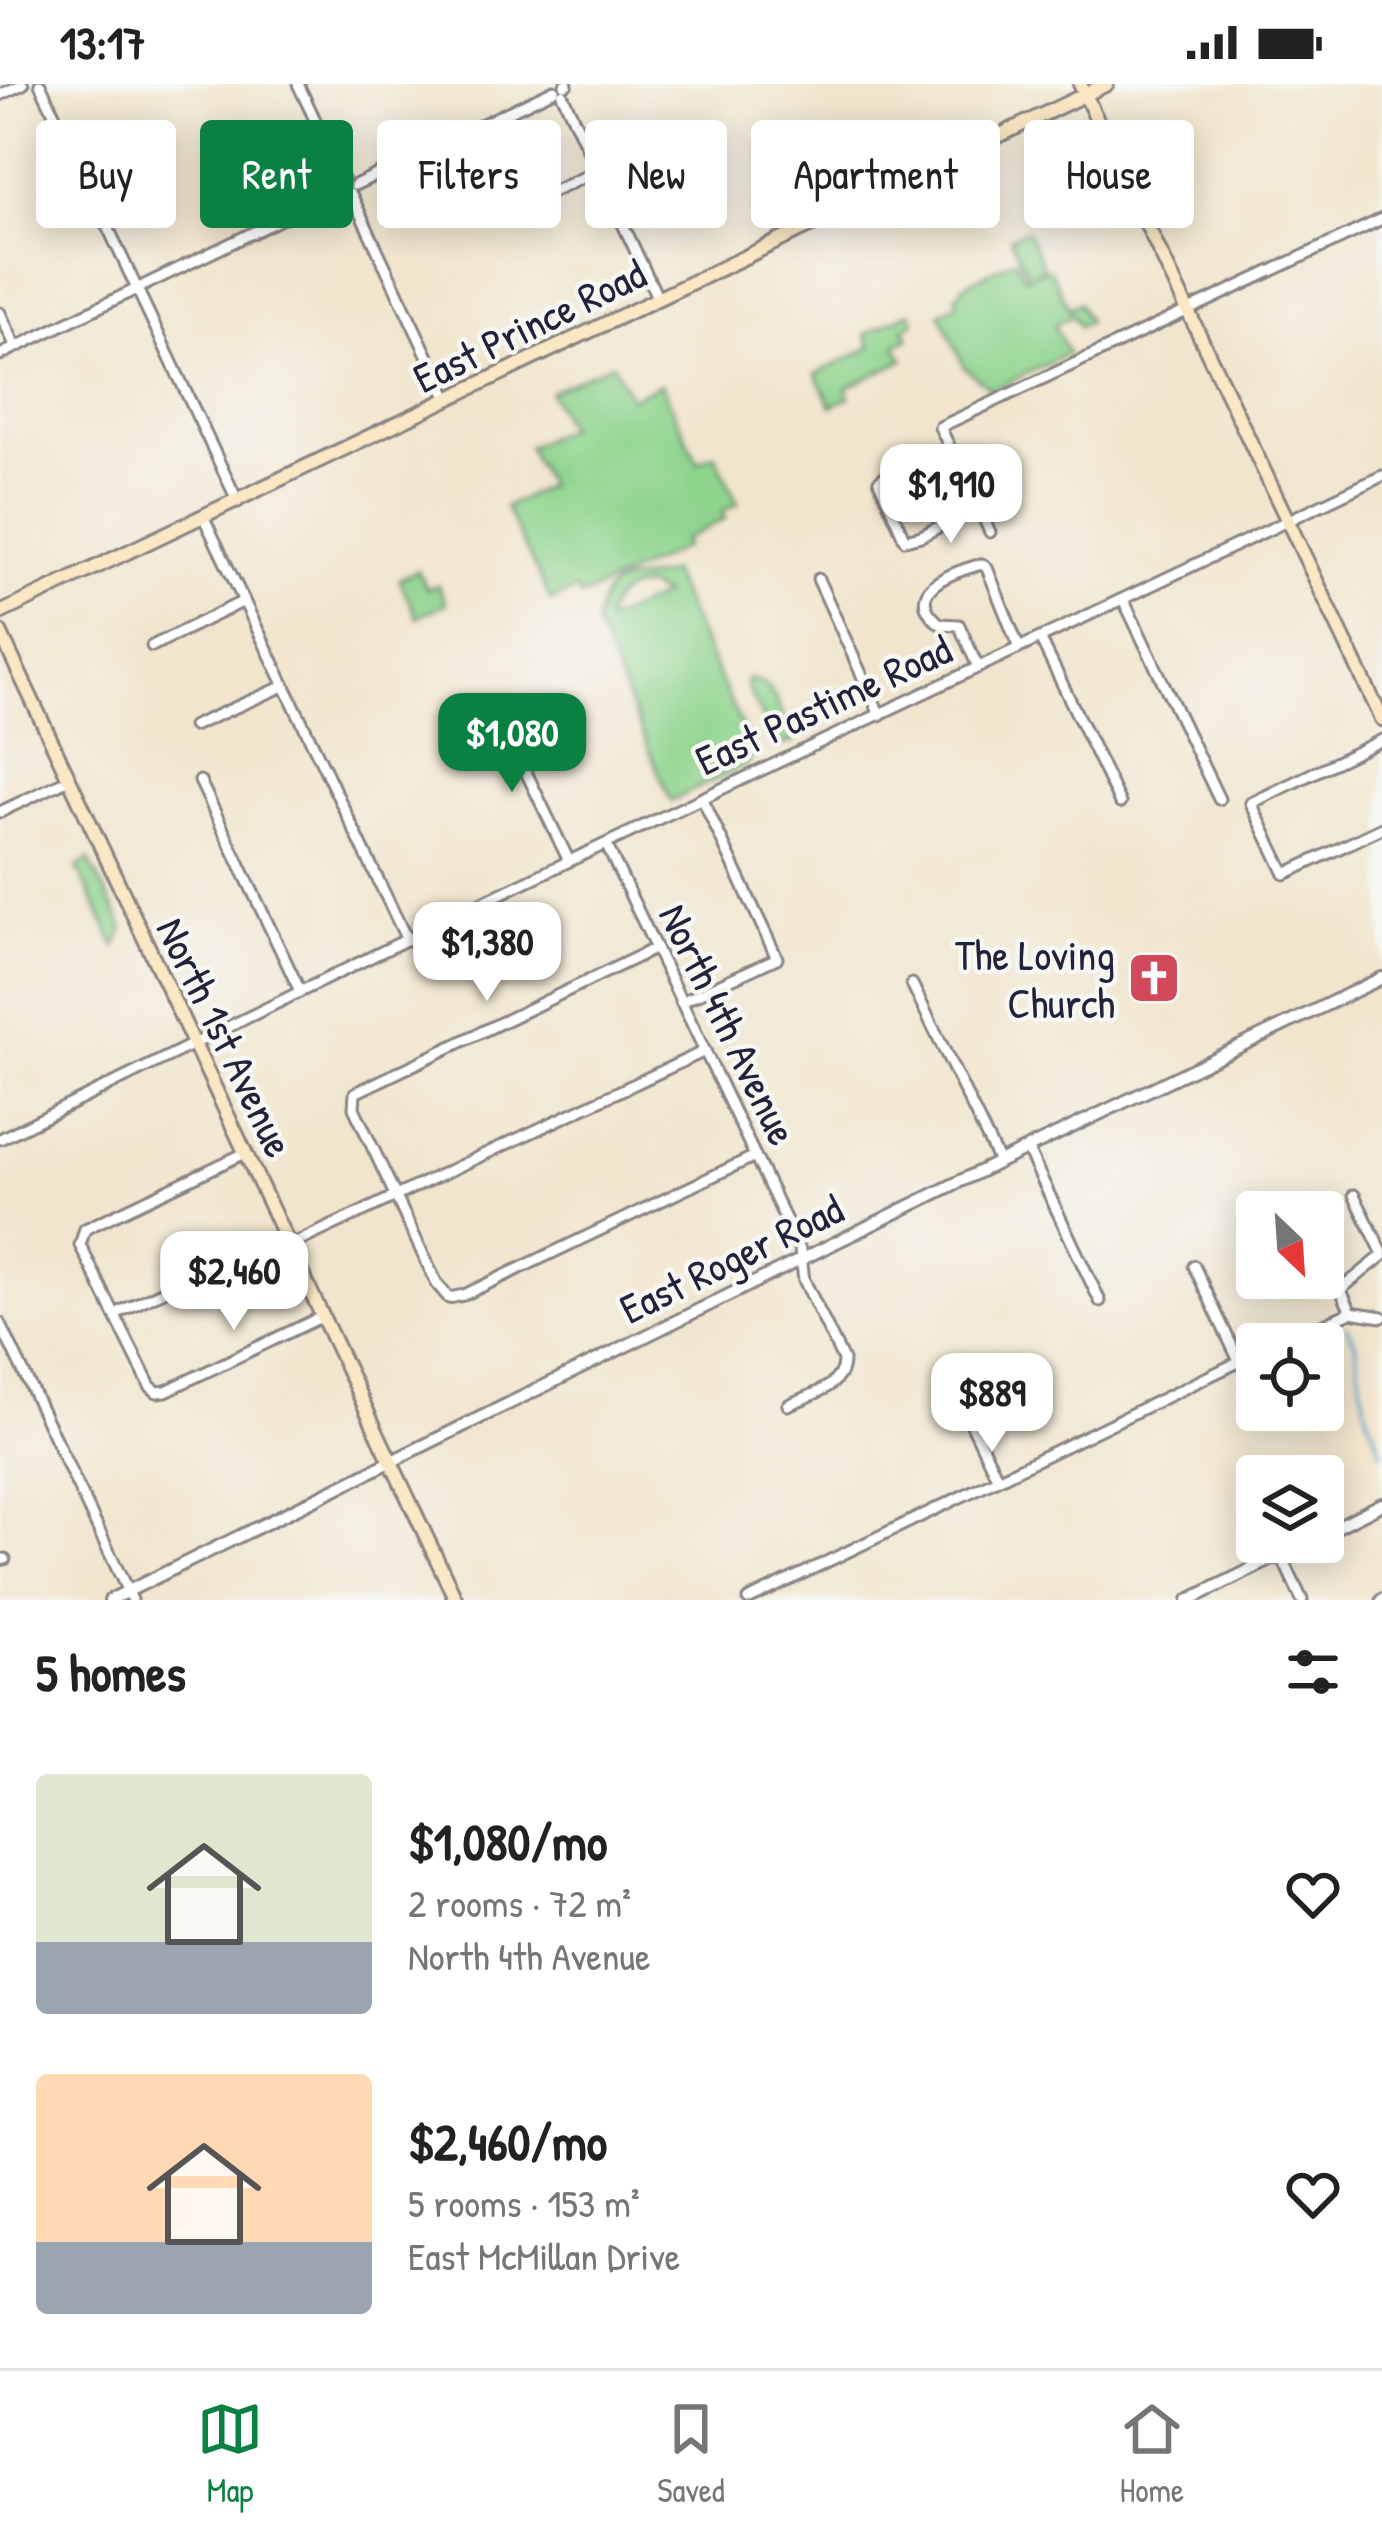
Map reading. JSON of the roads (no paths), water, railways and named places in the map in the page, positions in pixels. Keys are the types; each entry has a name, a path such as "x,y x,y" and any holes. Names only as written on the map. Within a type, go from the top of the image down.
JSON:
{"main road":[{"name":"East Prince Road","path":"0,613 658,299 1082,89 1107,84"},
{"path":"1082,89 1382,719"},
{"name":"North 1st Avenue","path":"0,632 456,1600"}],"street":[{"path":"0,95 23,84"},
{"path":"38,84 238,502"},
{"path":"298,84 315,120"},
{"path":"353,186 561,87 585,139"},
{"path":"353,199 448,399"},
{"path":"990,532 940,428 1382,219"},
{"path":"0,355 264,228"},
{"path":"626,228 658,299"},
{"path":"0,313 16,346"},
{"path":"950,448 894,470 879,481 905,540 978,507"},
{"name":"East Pastime Road","path":"0,1139 569,861 1382,476"},
{"path":"204,518 407,940"},
{"path":"978,667 959,625 940,624 926,606 929,588 958,571 982,564 987,568 1019,648"},
{"path":"818,579 880,715"},
{"path":"1124,598 1220,799"},
{"path":"152,646 244,602"},
{"path":"1040,638 1120,803"},
{"path":"193,726 284,686"},
{"path":"496,710 569,861"},
{"path":"1382,740 1252,803 1285,874 1382,828"},
{"path":"0,812 67,780"},
{"path":"200,781 300,992"},
{"path":"681,1002 777,958 702,798"},
{"name":"North 4th Avenue","path":"606,844 800,1250 804,1280 844,1366 837,1381 788,1405"},
{"path":"656,948 351,1097 395,1197 447,1303 755,1156"},
{"name":"East Roger Road","path":"110,1600 130,1596 1027,1148 1382,978"},
{"path":"912,984 999,1162"},
{"path":"115,1314 395,1197 705,1051"},
{"path":"1027,1148 1100,1301"},
{"path":"245,1154 85,1229 80,1237 115,1314 157,1392 323,1316"},
{"path":"1344,1286 1382,1254 1354,1196"},
{"path":"1194,1266 1236,1355"},
{"path":"1344,1296 1351,1312"},
{"path":"1326,1323 1351,1312 1382,1317"},
{"path":"0,1323 130,1596"},
{"path":"748,1600 1236,1362"},
{"path":"958,1396 998,1477"},
{"path":"1344,1523 1382,1504"},
{"path":"1189,1600 1266,1563"},
{"path":"1284,1563 1297,1598"}],"waterway":[{"path":"1346,1326 1355,1343 1366,1411 1382,1452"}],"place":[{"name":"The Loving Church","path":"1154,978"}]}
